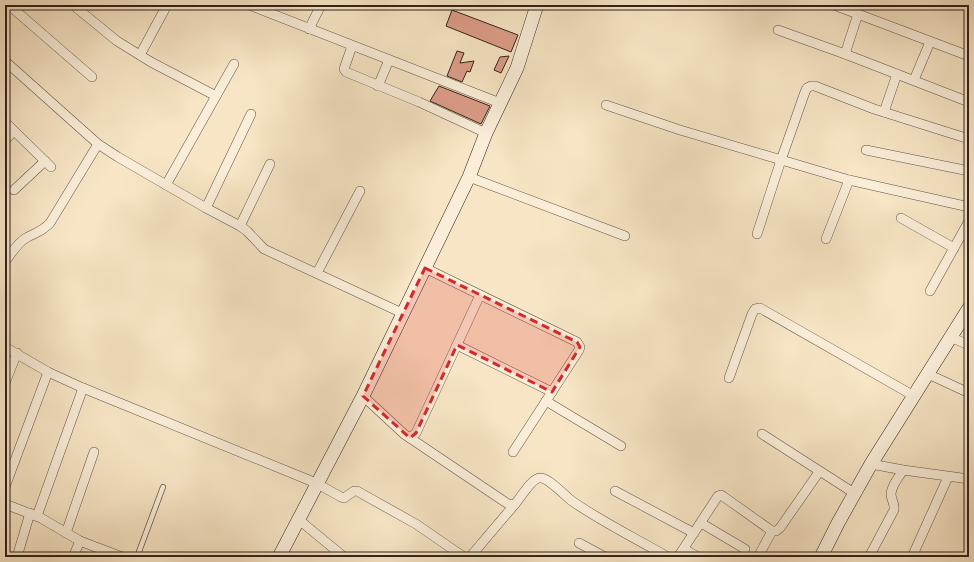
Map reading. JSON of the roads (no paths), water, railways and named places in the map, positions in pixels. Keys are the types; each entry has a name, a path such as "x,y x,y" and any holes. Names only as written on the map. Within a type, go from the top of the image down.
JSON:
{"street":[{"path":"9,5 92,77"},
{"path":"73,5 117,41 216,96"},
{"path":"140,55 166,5"},
{"path":"249,5 262,7 309,29 500,103"},
{"path":"309,29 321,5"},
{"path":"279,557 316,483 363,396 402,313 470,177 486,133 516,68 537,5"},
{"path":"834,5 969,56"},
{"path":"963,5 969,7"},
{"path":"845,54 858,14"},
{"path":"778,30 969,102"},
{"path":"914,80 930,42"},
{"path":"352,46 344,66 344,71 426,105 486,133"},
{"path":"378,86 389,60"},
{"path":"5,61 98,144 118,157 240,226 264,249 402,313"},
{"path":"166,185 234,64"},
{"path":"884,112 897,74"},
{"path":"757,234 781,160 807,88 811,86 815,86 884,112 969,138"},
{"path":"606,105 680,130 849,180 969,207"},
{"path":"206,208 251,114"},
{"path":"5,122 48,164 14,190"},
{"path":"5,140 14,131"},
{"path":"5,262 21,242 44,229 50,223 98,144"},
{"path":"866,150 969,172"},
{"path":"240,226 270,164"},
{"path":"470,177 624,236"},
{"path":"826,238 849,180"},
{"path":"317,273 360,191"},
{"path":"901,218 954,248"},
{"path":"930,291 969,221"},
{"path":"425,268 577,342 580,347 513,452"},
{"path":"410,438 416,433 480,295"},
{"path":"729,378 752,314 756,309 760,308 914,396"},
{"path":"821,557 871,464 969,308"},
{"path":"950,337 969,345"},
{"path":"457,345 552,392"},
{"path":"5,346 48,372 83,388 316,483 343,498 354,491 358,491 416,524 464,557"},
{"path":"5,382 17,353"},
{"path":"5,487 48,372"},
{"path":"928,374 969,392"},
{"path":"17,557 83,388"},
{"path":"363,396 410,438 505,502 510,505 515,504"},
{"path":"546,401 621,446"},
{"path":"762,434 854,494"},
{"path":"66,533 94,452"},
{"path":"871,464 948,477 969,479"},
{"path":"869,557 894,510 891,493 892,488 904,470"},
{"path":"678,557 718,496 721,495 772,531 776,531 780,528 819,472"},
{"path":"912,557 948,477"},
{"path":"470,557 535,479 541,478 546,479 583,508 668,557"},
{"path":"615,491 694,533"},
{"path":"5,504 34,514 80,541 122,557"},
{"path":"298,519 344,557"},
{"path":"700,523 745,549"},
{"path":"758,557 772,531"},
{"path":"73,557 80,541"},
{"path":"580,543 605,557"},
{"path":"684,549 698,557"}],"lane":[{"path":"137,557 163,487"}]}
